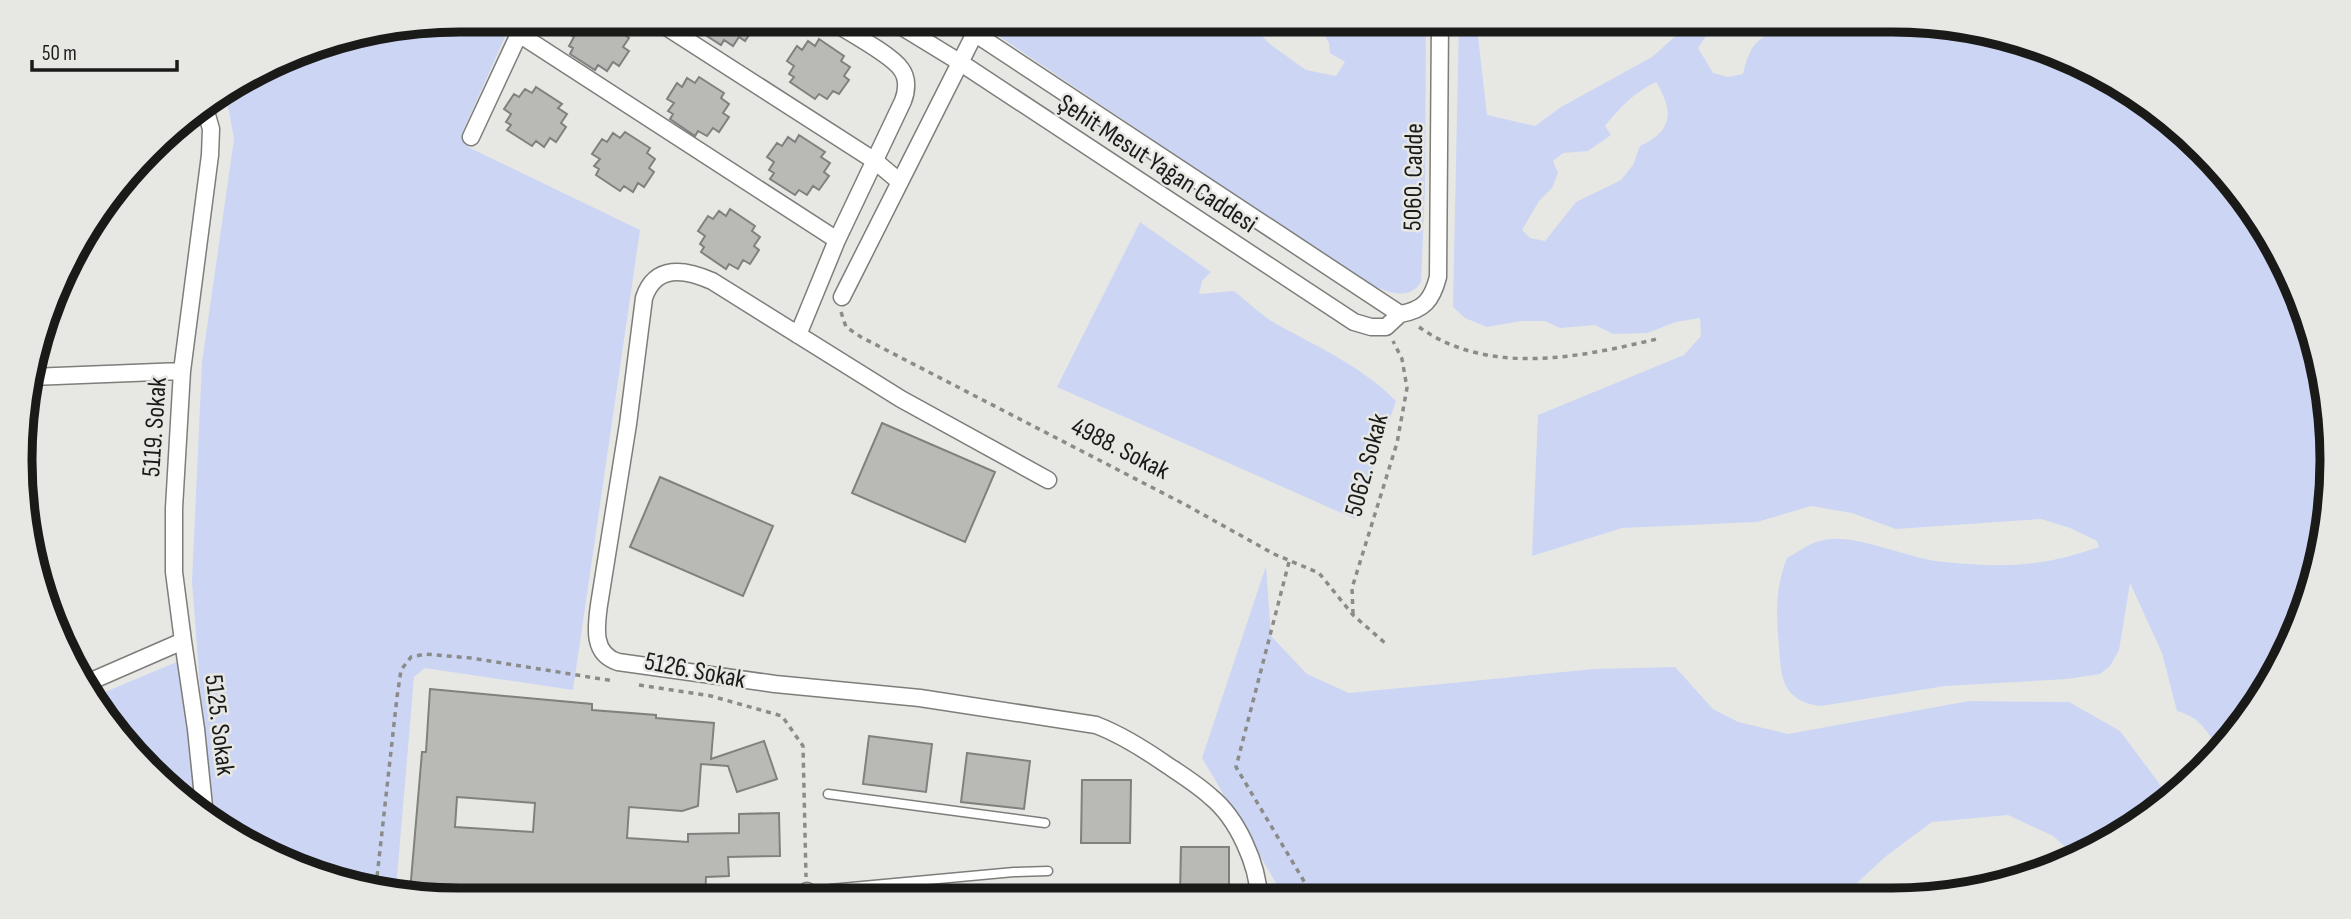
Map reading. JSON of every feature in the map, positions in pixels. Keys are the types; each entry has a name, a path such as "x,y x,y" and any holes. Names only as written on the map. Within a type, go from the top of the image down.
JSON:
{"street":[{"path":"471,137 520,31"},
{"path":"528,31 837,240"},
{"path":"673,31 875,161 900,182"},
{"path":"798,335 837,240 905,96 904,74 896,63 847,31"},
{"name":"Şehit Mesut Yağan Caddesi","path":"909,31 1354,323 1386,327"},
{"name":"Şehit Mesut Yağan Caddesi","path":"972,31 1400,314"},
{"name":"5060. Cadde","path":"1400,314 1415,312 1424,307 1431,298 1438,277 1440,31"},
{"path":"842,297 975,33"},
{"name":"5119. Sokak","path":"183,641 174,572 174,508 182,371 211,155 211,129 207,115"},
{"path":"1048,480 901,399 712,281 678,271 658,276 648,286 644,298 596,635 610,660 631,664 775,684 920,698 1096,725 1146,751 1212,797 1228,817 1248,851 1259,888"},
{"path":"1386,327 1400,314"},
{"path":"40,377 182,371"},
{"path":"93,680 183,641"},
{"name":"5125. Sokak","path":"183,641 204,802"}],"lane":[{"path":"828,794 1045,823"},
{"path":"841,888 1048,871"}],"path":[{"name":"4988. Sokak","path":"842,297 841,313 846,327 861,337 1174,499 1289,562 1319,573 1353,615 1385,643"},
{"path":"1400,314 1435,339 1469,353 1509,358 1581,355 1657,339"},
{"name":"5062. Sokak","path":"1353,615 1352,588 1397,443 1406,388 1402,359 1386,327"},
{"path":"1289,562 1236,767 1308,888"},
{"name":"5126. Sokak","path":"377,879 401,670 411,657 425,654 471,658 616,681"},
{"name":"5126. Sokak","path":"629,683 711,696 782,716 803,746 807,888"}],"shaded area":[{"path":"508,31 463,131 468,147 640,230 573,690 425,668 414,677 397,883 349,873 296,855 245,830 213,808 203,727 192,581 202,362 234,139 225,102 245,89 296,64 349,46 432,32"},
{"path":"994,31 1257,31 1271,45 1306,70 1336,76 1345,62 1330,53 1329,43 1322,31 1426,31 1425,190 1421,282 1413,290 1402,293 1390,292 1365,281"},
{"path":"1459,31 1477,31 1487,115 1535,126 1561,107 1652,57 1681,31 1710,31 1698,48 1713,73 1728,77 1743,74 1753,48 1763,37 1776,31 1919,32 1975,40 2029,54 2106,89 2174,138 2231,199 2275,270 2297,322 2305,349 2319,432 2316,515 2297,597 2262,674 2215,739 2212,739 2198,721 2177,711 2162,653 2130,583 2119,650 2110,666 2100,674 2067,679 1945,686 1821,706 1810,704 1795,697 1785,684 1780,665 1777,623 1778,591 1783,569 1787,558 1803,548 1820,541 1846,539 1923,559 1999,565 2038,563 2078,554 2099,547 2097,541 2070,528 2041,519 1896,529 1852,513 1811,506 1757,522 1622,528 1532,556 1538,415 1684,355 1701,336 1700,318 1676,322 1647,333 1613,334 1595,325 1560,328 1545,321 1521,321 1487,327 1465,318 1453,307","holes":["1656,82 1668,111 1664,127 1659,134 1640,146 1633,165 1621,180 1576,202 1545,241 1530,238 1522,230 1539,201 1552,188 1558,173 1553,161 1563,153 1588,151 1611,135 1605,126 1634,96"]},
{"path":"1140,222 1211,272 1202,281 1199,294 1234,291 1269,320 1357,369 1396,401 1355,519 1057,387"},
{"path":"1266,566 1271,636 1307,674 1349,693 1594,669 1675,667 1713,709 1738,722 1788,734 1969,701 2069,702 2120,731 2164,789 2105,830 2068,849 2053,836 2008,815 1932,822 1885,857 1852,888 1279,888 1202,758"},
{"path":"179,661 196,797 138,742 102,693"}],"building":[{"path":"622,31 629,38 623,47 629,51 619,66 613,62 607,71 598,65 595,70 570,54 573,48 569,46 574,37 567,33"},
{"path":"699,31 752,31 745,41 739,37 733,46 724,40 721,45"},
{"path":"819,39 844,56 841,61 850,67 844,76 849,80 839,94 833,91 827,99 819,94 815,99 790,82 794,77 789,74 794,66 787,61 797,46 802,50 808,41 815,46"},
{"path":"699,77 724,93 721,98 729,104 723,113 729,117 719,132 713,128 707,136 698,131 695,136 670,119 673,114 668,111 674,103 667,99 677,83 682,87 687,78 695,83"},
{"path":"536,87 562,104 558,108 567,114 561,123 566,127 556,142 550,138 544,147 536,141 532,146 507,130 511,125 506,122 511,114 504,109 514,94 519,97 525,89 532,93"},
{"path":"625,132 650,148 647,153 655,159 649,168 654,172 644,187 638,183 633,192 624,186 620,191 596,175 599,169 594,166 600,159 592,154 602,139 607,142 613,133 620,138"},
{"path":"799,135 825,152 821,157 830,163 824,172 829,176 819,190 813,186 807,195 799,190 795,195 770,179 774,173 769,170 774,162 767,157 777,143 782,146 788,137 795,142"},
{"path":"730,209 755,226 752,231 760,237 754,246 759,250 750,264 743,260 738,269 729,264 726,269 701,252 704,247 700,244 705,236 698,231 708,216 713,219 719,211 726,216"},
{"path":"882,423 995,472 965,542 852,493"},
{"path":"660,477 773,526 743,596 630,547"},
{"path":"430,689 592,704 592,710 714,723 711,759 764,741 777,779 737,792 728,766 701,764 698,806 682,811 629,807 627,838 688,842 688,834 739,833 739,814 779,813 780,856 728,857 729,876 706,877 706,888 460,888 411,885 422,752 426,752","holes":["457,797 535,803 533,832 455,827"]},
{"path":"869,736 932,744 926,792 863,784"},
{"path":"967,753 1030,761 1024,809 961,802"},
{"path":"1082,780 1131,780 1130,843 1081,843"},
{"path":"1181,847 1229,847 1229,888 1180,888"}]}
